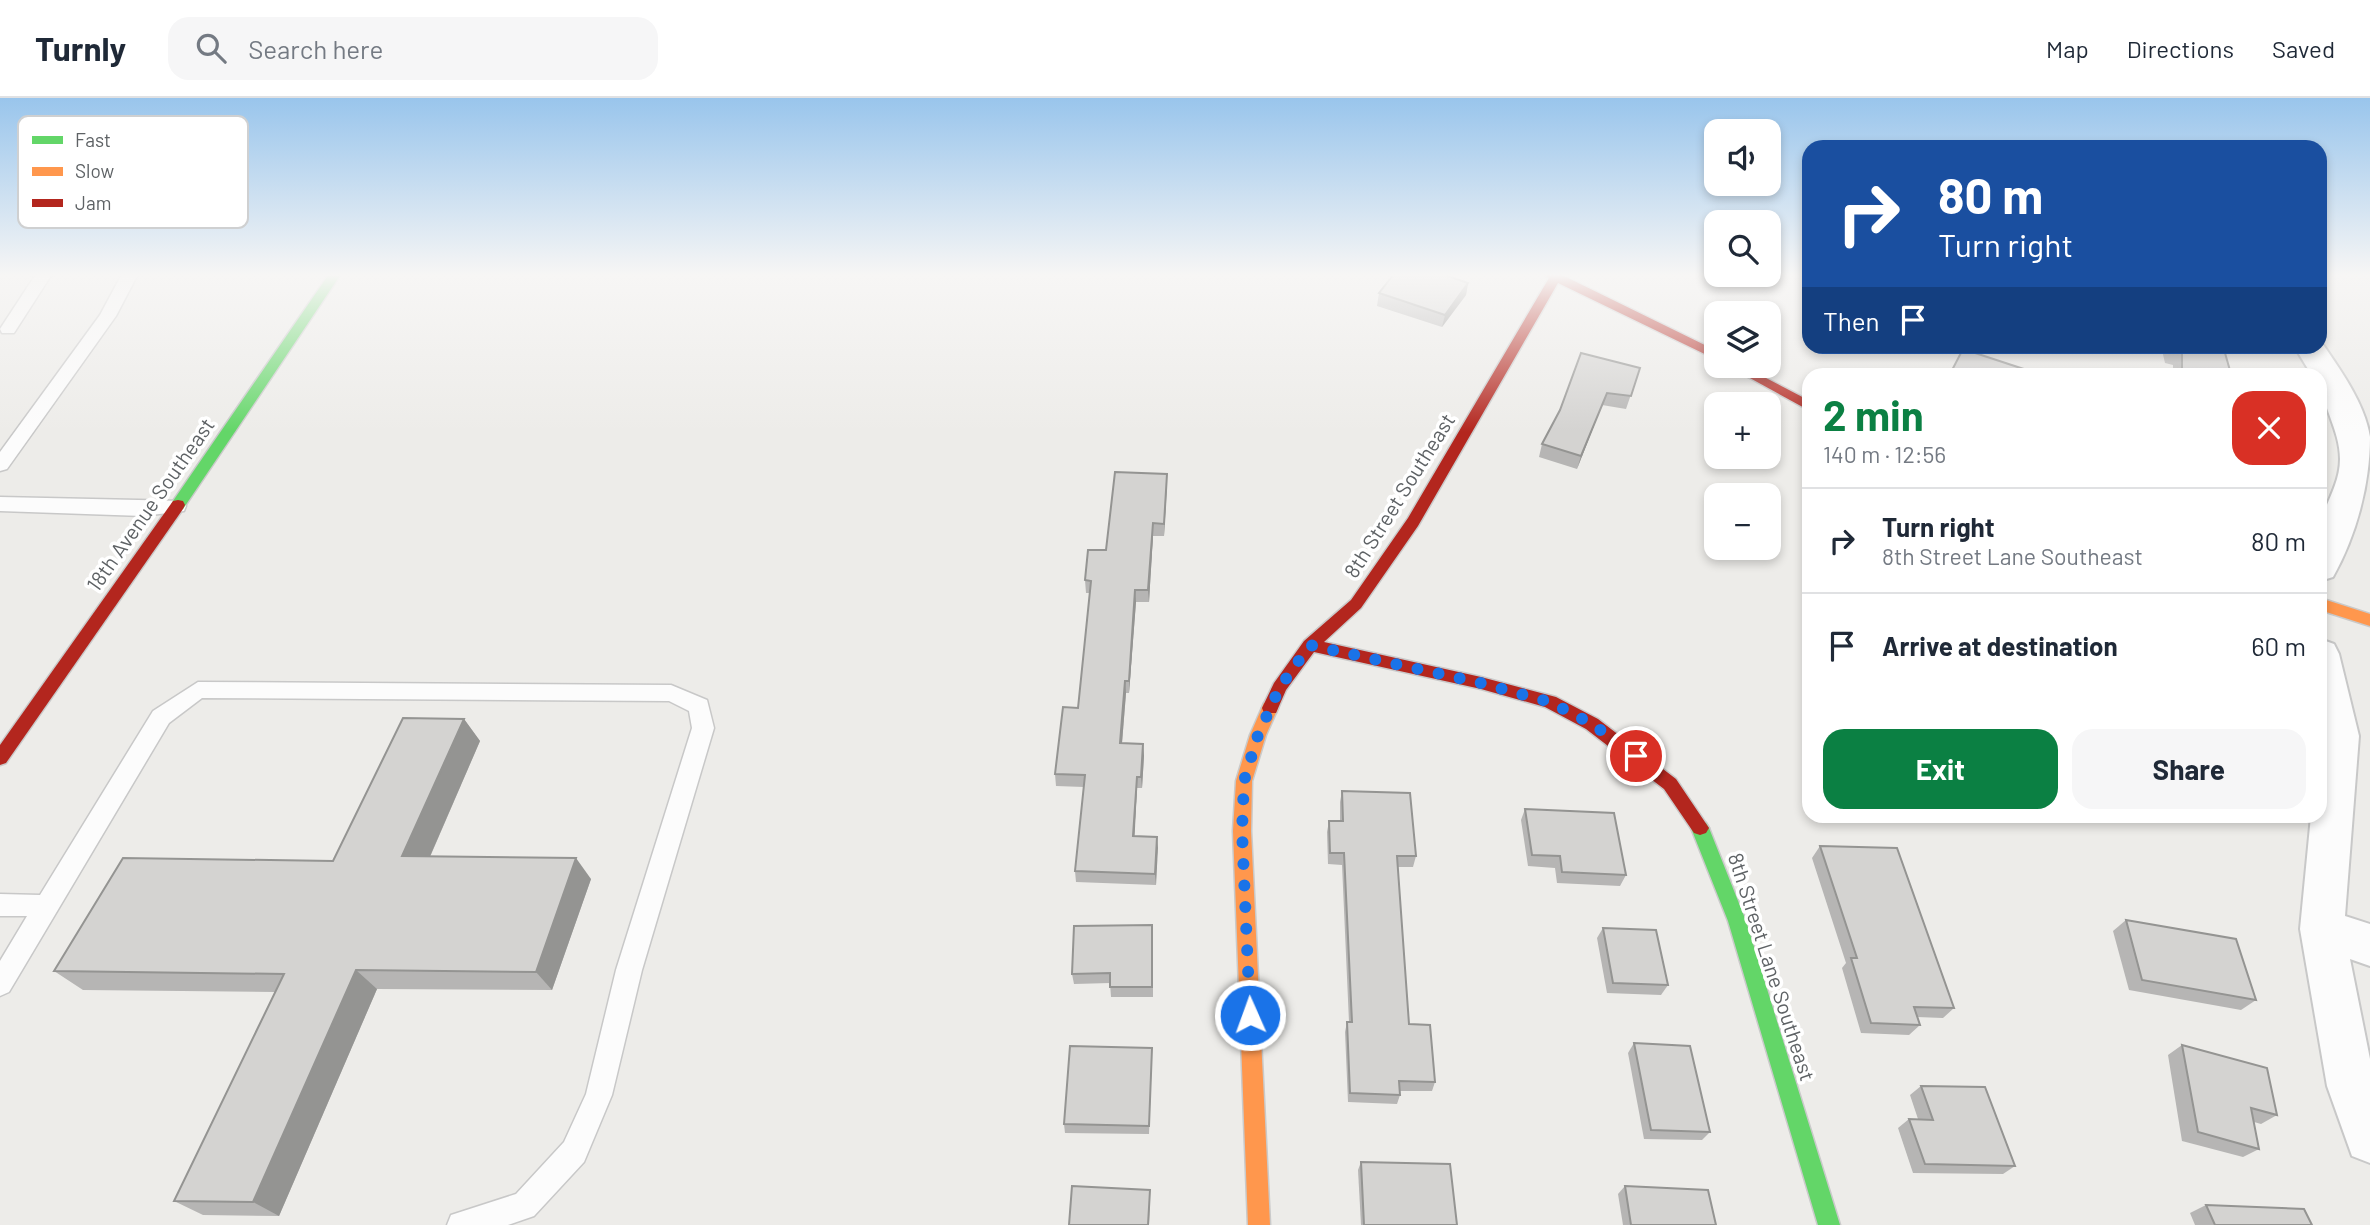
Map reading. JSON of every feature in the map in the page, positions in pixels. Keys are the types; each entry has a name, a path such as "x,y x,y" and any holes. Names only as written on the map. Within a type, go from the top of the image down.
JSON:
{"street":[{"name":"18th Avenue Southeast","path":"0,758 299,327"},
{"name":"8th Street Southeast","path":"1259,1225 1242,831 1244,781 1258,735 1280,687 1310,645 1356,604 1413,522 1523,327"},
{"path":"1660,327 1704,349"},
{"path":"1756,378 1802,403"},
{"path":"2327,378 2344,409 2353,441 2356,470 2327,549"},
{"path":"2327,606 2370,620"},
{"name":"8th Street Lane Southeast","path":"1310,645 1481,683 1550,702 1592,724 1670,784 1694,816 1710,848 1737,921 1829,1225"},
{"path":"2327,684 2339,736 2322,929 2351,1086 2370,1138"},
{"path":"2322,929 2370,945"}],"lane":[{"path":"0,465 100,327"},
{"path":"0,504 143,509 177,506"},
{"path":"0,984 7,961 48,906 161,717 198,691 671,693 699,706 703,728 629,970 598,1095 574,1152 524,1206 461,1225"},
{"path":"0,905 48,906"}],"building":[{"path":"1581,353 1640,368 1631,396 1607,393 1581,456 1542,444 1560,410"},
{"path":"1960,354 1978,354 2021,368 1953,368"},
{"path":"2182,354 2225,354 2229,368 2182,368"},
{"path":"1115,472 1167,474 1164,524 1153,523 1148,590 1135,590 1129,681 1125,681 1120,743 1143,744 1141,777 1137,777 1133,836 1157,837 1155,874 1075,871 1085,775 1055,774 1063,707 1078,708 1091,581 1085,580 1088,550 1106,550"},
{"path":"403,718 464,719 402,856 576,858 536,972 356,970 253,1202 174,1201 284,974 54,971 123,858 333,861"},
{"path":"1342,791 1410,793 1416,856 1397,856 1409,1024 1430,1025 1435,1082 1399,1081 1400,1095 1350,1093 1347,1022 1352,1022 1344,853 1330,853 1329,821 1343,821"},
{"path":"1525,809 1614,813 1626,875 1562,872 1560,856 1532,855"},
{"path":"1820,846 1897,848 1954,1008 1914,1007 1920,1025 1871,1023 1851,958 1857,958"},
{"path":"2126,920 2236,939 2256,1000 2142,980"},
{"path":"1152,925 1152,987 1110,987 1110,973 1072,974 1074,926"},
{"path":"1603,928 1656,930 1668,985 1613,983"},
{"path":"1634,1043 1690,1046 1710,1132 1651,1130"},
{"path":"2182,1045 2267,1068 2277,1115 2251,1108 2259,1149 2198,1132"},
{"path":"1070,1046 1152,1048 1149,1126 1064,1124"},
{"path":"1921,1086 1985,1087 2015,1166 1925,1164 1909,1119 1933,1120"},
{"path":"1361,1162 1450,1164 1457,1225 1364,1225"},
{"path":"1072,1186 1150,1190 1148,1225 1069,1225"},
{"path":"1625,1186 1708,1190 1716,1225 1631,1225"},
{"path":"2206,1205 2304,1209 2312,1225 2215,1225"}],"traffic: fast":[{"path":"178,505 299,327"},
{"path":"1700,828 1737,921 1829,1225"}],"traffic: slow":[{"path":"2327,606 2370,620"},
{"path":"1259,1225 1242,831 1244,781 1258,735 1270,708"}],"traffic: jam":[{"path":"1270,708 1280,687 1310,645 1356,604 1413,522 1527,327"},
{"path":"1660,327 1704,349"},
{"path":"1756,378 1802,403"},
{"path":"0,758 178,505"},
{"path":"1310,645 1481,683 1550,702 1592,724 1670,784 1700,828"}],"route":[{"path":"1250,1015 1242,831 1244,781 1258,735 1280,687 1310,645 1481,683 1550,702 1592,724 1636,756"}]}
